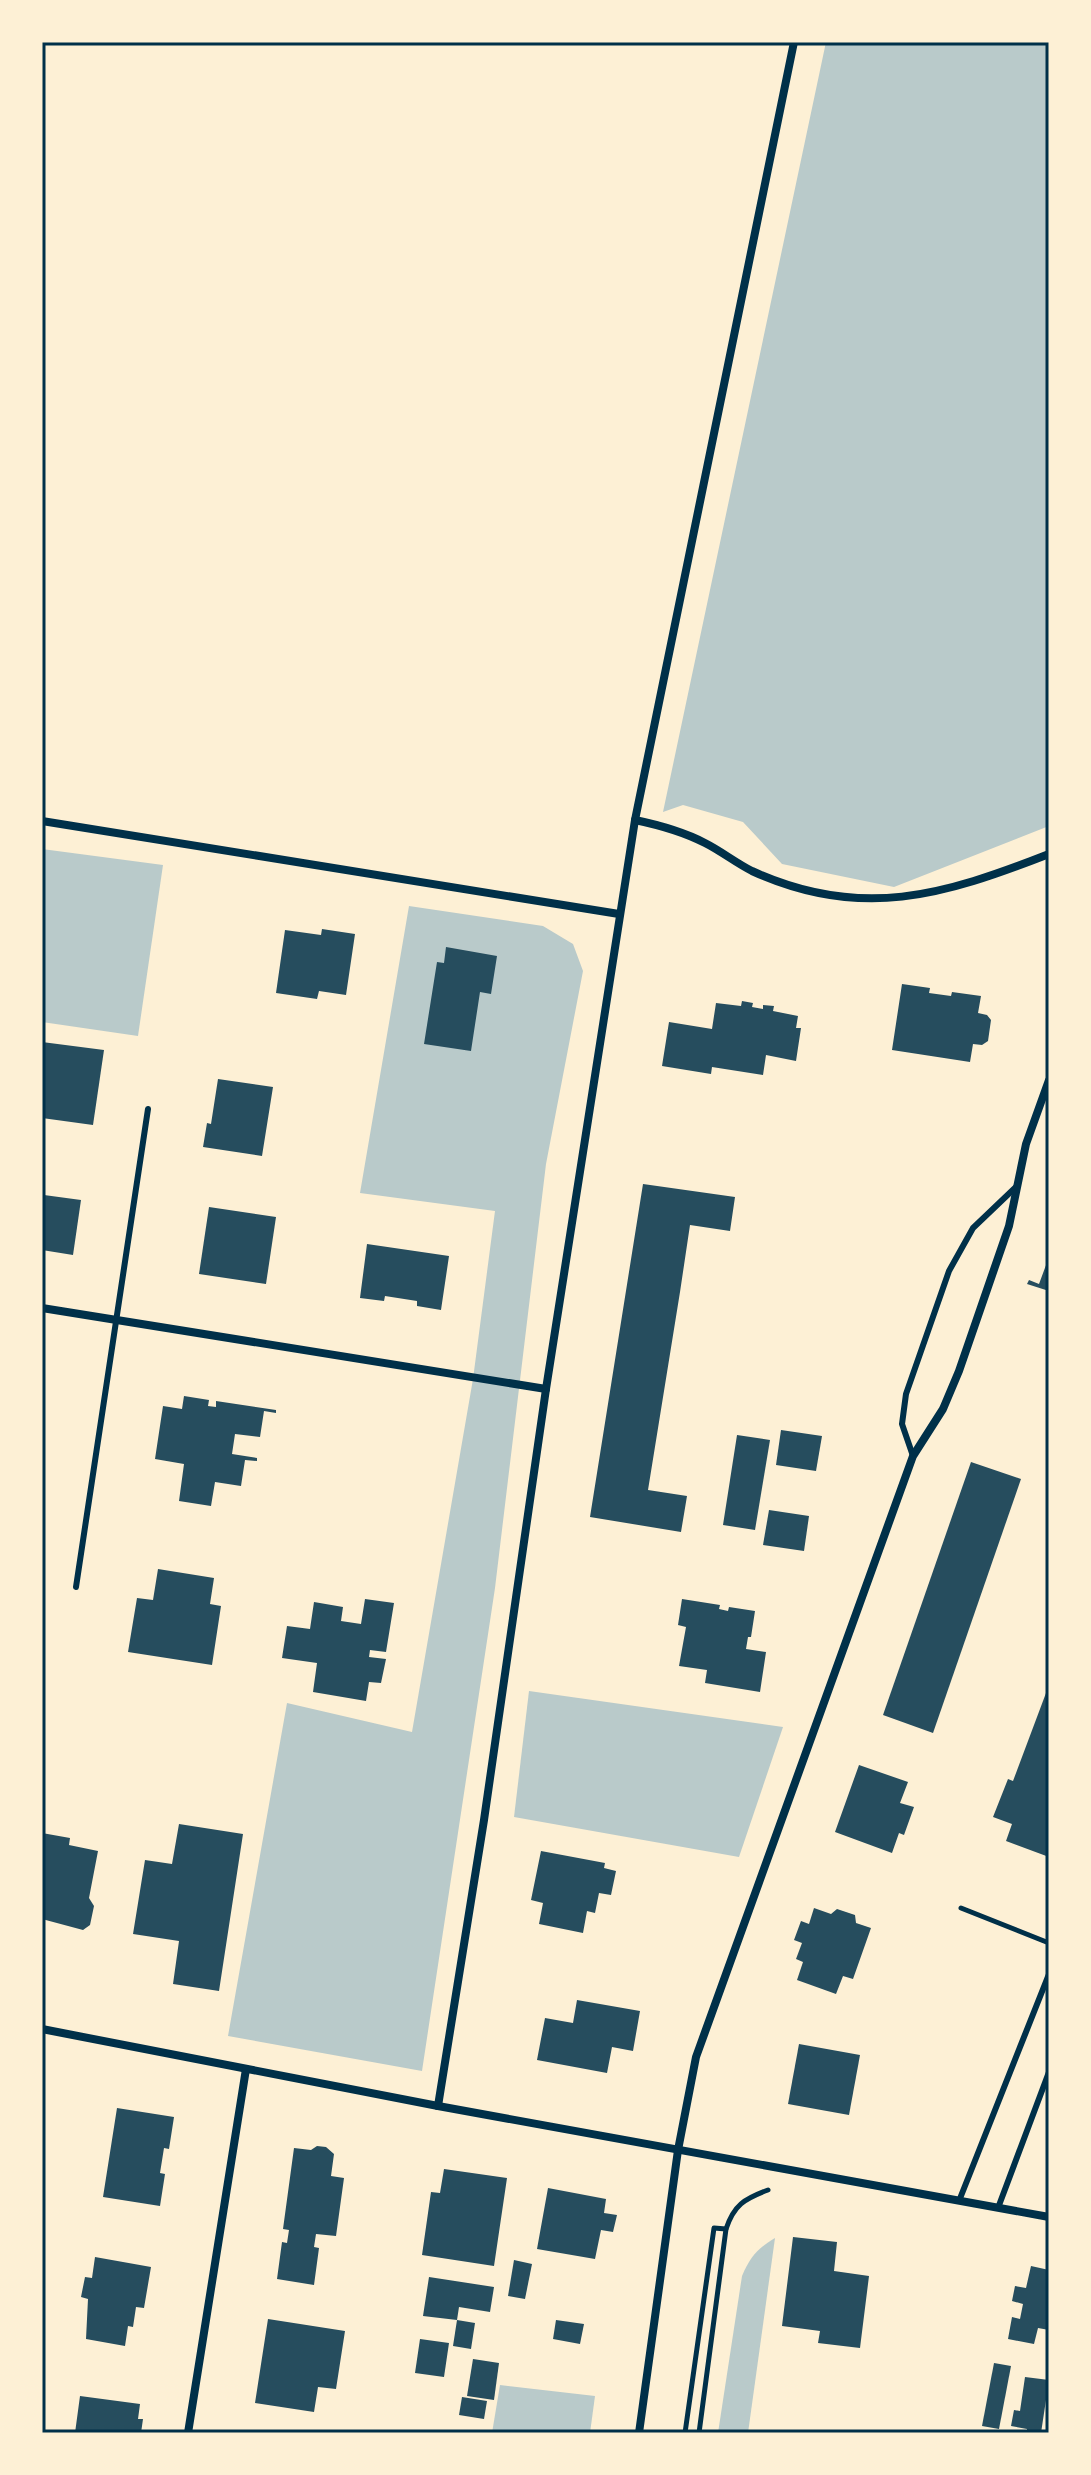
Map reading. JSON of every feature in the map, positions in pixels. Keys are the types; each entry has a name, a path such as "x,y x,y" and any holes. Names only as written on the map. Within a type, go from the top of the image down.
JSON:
{"street":[{"path":"438,2106 635,820 794,42"},
{"path":"635,820 685,834 749,870 780,883 805,891 872,901 939,891 1049,854"},
{"path":"42,821 619,914"},
{"path":"639,2433 678,2150 688,2088 699,2047 913,1456 943,1409 959,1371 1009,1226 1026,1144 1049,1080"},
{"path":"42,1308 546,1389"},
{"path":"42,2029 438,2106 1049,2217"},
{"path":"188,2433 246,2069"}],"lane":[{"path":"76,1587 148,1109"},
{"path":"913,1456 902,1424 906,1394 949,1271 973,1228 1017,1186"},
{"path":"959,2201 1049,1974"},
{"path":"998,2208 1049,2072"}],"path":[{"path":"961,1908 1049,1943"},
{"path":"699,2433 726,2229 732,2210 757,2194 768,2190 780,2191"},
{"path":"685,2433 714,2228 726,2229"}],"shaded area":[{"path":"826,42 1049,42 1049,826 894,887 782,864 743,822 683,805 663,812"},
{"path":"42,849 163,865 138,1036 42,1022"},
{"path":"409,906 543,926 573,944 583,971 546,1164 495,1588 422,2071 228,2036 287,1703 412,1732 473,1379 495,1211 360,1193"},
{"path":"529,1691 783,1727 739,1857 514,1817"},
{"path":"775,2238 748,2433 718,2433 742,2276 755,2254"},
{"path":"500,2385 595,2396 590,2433 492,2433"}],"building":[{"path":"322,929 355,934 346,995 319,991 317,999 276,993 285,930 321,935"},
{"path":"446,947 497,956 491,994 480,992 471,1051 424,1044 437,962 444,963"},
{"path":"902,984 930,988 929,993 981,996 978,1013 987,1015 991,1020 988,1041 982,1045 973,1044 970,1062 892,1050"},
{"path":"742,1001 763,1009 763,1005 774,1006 773,1011 798,1016 796,1028 801,1028 796,1061 766,1055 763,1075 712,1067 711,1074 662,1066 669,1022 712,1029 716,1003 741,1006"},
{"path":"42,1042 104,1050 93,1125 42,1118"},
{"path":"218,1079 273,1087 262,1156 203,1147 207,1123 211,1124"},
{"path":"643,1184 735,1197 730,1231 690,1225 648,1490 687,1496 681,1532 590,1517"},
{"path":"44,1195 81,1200 73,1255 42,1250"},
{"path":"209,1207 276,1217 266,1284 199,1274"},
{"path":"367,1244 449,1256 441,1310 417,1306 417,1301 385,1296 384,1301 360,1298"},
{"path":"1049,1257 1049,1291 1027,1284 1029,1280 1039,1284"},
{"path":"184,1396 209,1400 208,1406 216,1407 216,1401 276,1410 276,1413 264,1411 260,1437 235,1434 232,1454 257,1458 257,1461 245,1460 241,1486 215,1482 211,1506 179,1501 184,1464 155,1459 163,1406 182,1409"},
{"path":"781,1430 822,1436 816,1471 776,1465"},
{"path":"737,1435 770,1440 755,1530 723,1525"},
{"path":"971,1462 1021,1479 933,1733 883,1715"},
{"path":"769,1510 809,1516 804,1551 763,1545"},
{"path":"158,1569 214,1578 210,1604 221,1606 212,1665 128,1652 137,1598 153,1600"},
{"path":"365,1599 394,1603 386,1652 370,1650 369,1657 386,1659 381,1683 369,1682 366,1701 313,1692 317,1663 282,1658 287,1626 310,1629 314,1602 343,1607 341,1621 361,1624"},
{"path":"682,1599 720,1605 719,1609 728,1611 729,1607 755,1611 746,1649 766,1652 760,1692 705,1683 707,1670 679,1666 686,1627 678,1625"},
{"path":"1049,1685 1049,1857 1006,1841 1012,1824 993,1817 1008,1779 1013,1781"},
{"path":"859,1765 908,1782 900,1803 914,1807 904,1835 899,1833 892,1853 835,1832"},
{"path":"179,1824 243,1834 219,1991 173,1984 179,1941 133,1934 145,1860 172,1864"},
{"path":"42,1833 70,1838 69,1845 98,1851 89,1898 94,1906 90,1925 83,1930 42,1919"},
{"path":"541,1851 605,1863 604,1868 616,1871 611,1895 599,1893 595,1913 587,1911 583,1933 539,1924 543,1903 531,1900"},
{"path":"814,1908 831,1914 837,1909 855,1915 856,1923 871,1928 853,1979 843,1976 836,1994 797,1980 803,1962 796,1959 802,1943 794,1940 801,1921 809,1924"},
{"path":"577,2000 640,2011 633,2051 612,2047 607,2073 537,2060 545,2018 573,2023"},
{"path":"799,2044 860,2055 849,2115 788,2104"},
{"path":"117,2108 174,2117 169,2149 164,2148 160,2173 165,2174 160,2206 103,2197"},
{"path":"317,2146 326,2147 334,2154 331,2176 344,2178 336,2236 316,2234 314,2247 319,2248 314,2285 277,2279 282,2242 287,2243 289,2230 283,2229 294,2148 311,2150"},
{"path":"444,2169 507,2178 494,2266 422,2255 431,2192 440,2193"},
{"path":"548,2188 606,2199 604,2213 617,2215 613,2232 601,2230 595,2259 537,2249"},
{"path":"793,2237 837,2242 834,2271 869,2276 860,2348 818,2343 820,2331 782,2326"},
{"path":"95,2257 151,2267 144,2308 136,2307 133,2327 128,2326 125,2346 86,2339 88,2299 81,2297 85,2277 92,2278"},
{"path":"514,2260 532,2264 525,2299 508,2296"},
{"path":"1031,2266 1049,2270 1049,2330 1038,2328 1034,2344 1008,2339 1012,2317 1020,2319 1023,2304 1012,2301 1015,2286 1026,2288"},
{"path":"429,2277 494,2287 490,2312 459,2307 457,2320 423,2316"},
{"path":"268,2319 345,2331 336,2389 318,2387 314,2412 255,2403"},
{"path":"457,2320 475,2323 471,2349 453,2346"},
{"path":"556,2320 584,2324 580,2344 553,2339"},
{"path":"420,2339 449,2343 444,2377 415,2373"},
{"path":"473,2359 499,2363 494,2400 467,2396"},
{"path":"994,2363 1011,2366 999,2429 982,2426"},
{"path":"1025,2377 1049,2380 1041,2433 1027,2433 1027,2429 1011,2426 1014,2410 1020,2411"},
{"path":"80,2396 140,2404 138,2419 143,2419 141,2433 75,2433"},
{"path":"462,2397 487,2401 484,2419 459,2415"}]}
